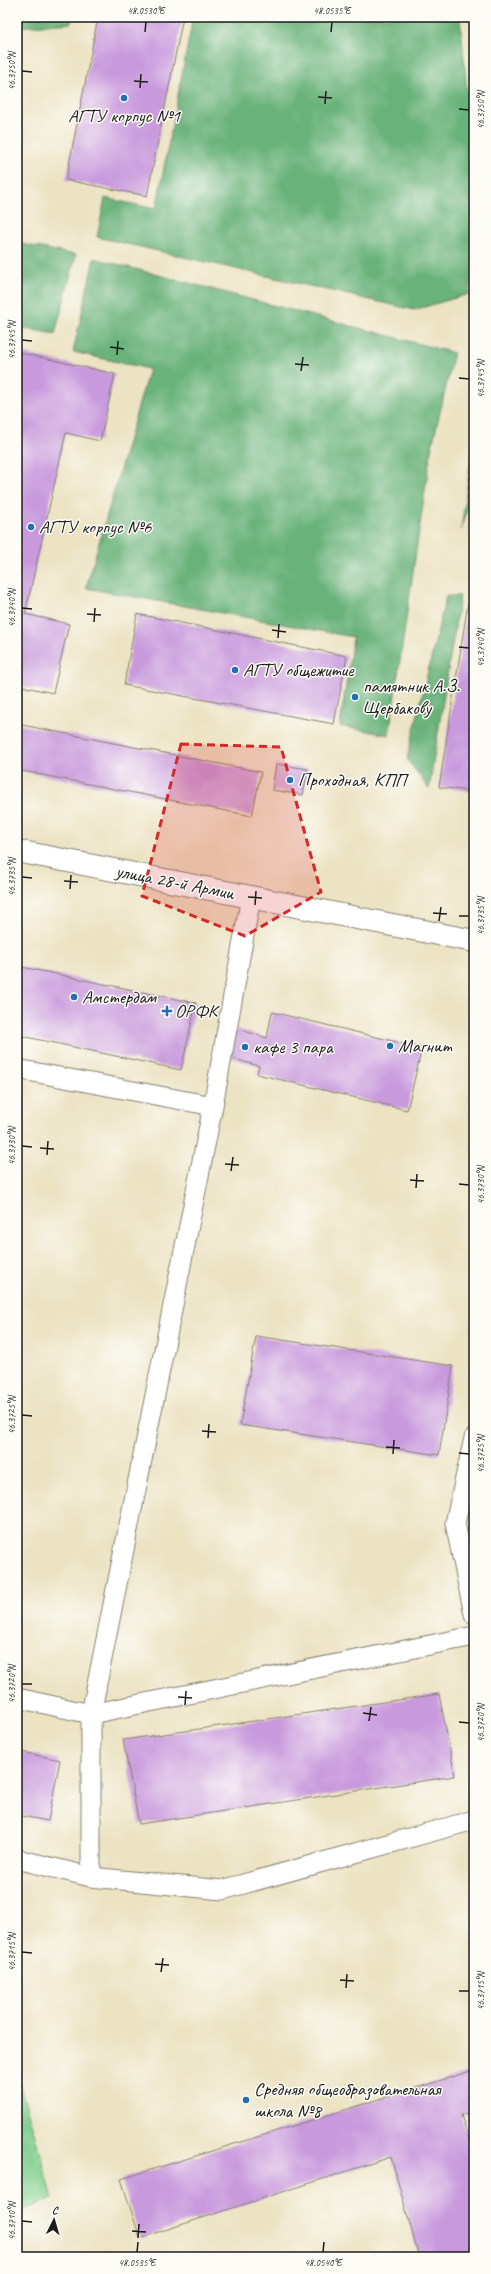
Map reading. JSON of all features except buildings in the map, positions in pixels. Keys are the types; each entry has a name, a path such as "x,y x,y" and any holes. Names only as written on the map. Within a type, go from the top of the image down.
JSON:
{"main road":[{"name":"улица 28-й Армии","path":"17,851 474,941"}],"lane":[{"path":"90,1877 91,1714 213,1106 251,897"},
{"path":"17,1069 213,1106"},
{"path":"474,1438 455,1523 474,1614"},
{"path":"17,1698 91,1714 474,1636"},
{"path":"17,1859 90,1877 222,1890 474,1820"}],"highlighted area":[{"path":"181,744 281,747 321,892 245,936 142,896"}],"green space":[{"path":"20,17 72,17 71,23 18,27"},
{"path":"193,17 460,17 474,165 474,236 469,294 414,310 97,237 105,198 156,209"},
{"path":"17,243 76,255 55,334 17,327"},
{"path":"94,258 454,353 431,450 389,735 340,726 353,637 86,588 149,369 73,352"},
{"path":"474,434 474,489 461,530"},
{"path":"446,596 460,596 429,789 407,759"},
{"path":"17,2075 53,2198 17,2213"}],"place":[{"name":"АГТУ корпус №1","path":"124,98"},
{"name":"АГТУ корпус №6","path":"31,527"},
{"name":"АГТУ общежитие","path":"235,670"},
{"name":"памятник А.З. Щербакову","path":"355,697"},
{"name":"Проходная, КПП","path":"290,780"},
{"name":"Амстердам","path":"74,997"},
{"name":"ОРФК","path":"167,1011"},
{"name":"Магнит","path":"390,1046"},
{"name":"кафе 3 пара","path":"245,1047"},
{"name":"Средняя общеобразовательная школа №8","path":"246,2100"}]}
